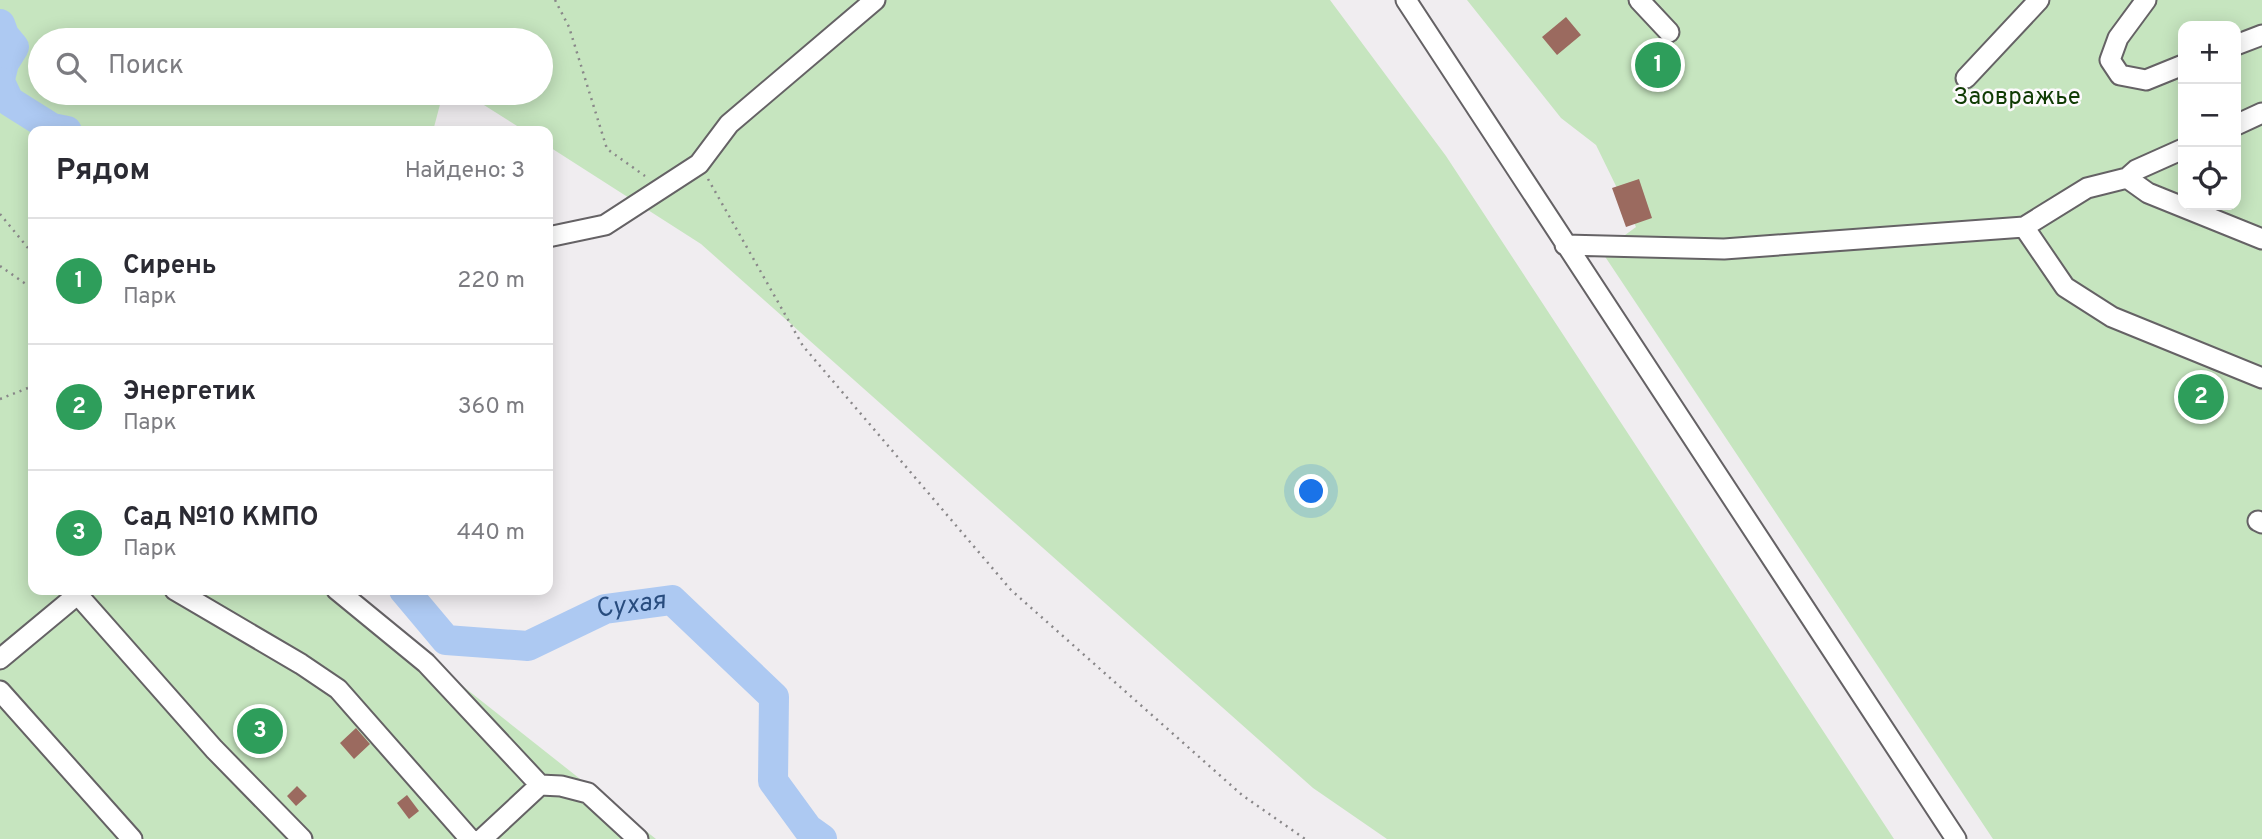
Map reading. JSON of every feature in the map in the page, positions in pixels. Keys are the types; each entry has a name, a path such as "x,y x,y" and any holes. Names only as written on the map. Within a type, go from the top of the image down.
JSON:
{"street":[{"path":"553,236 605,225 699,164 729,124 875,0"},
{"path":"1406,0 1956,839"},
{"path":"1639,0 1668,32"},
{"path":"1966,78 2039,0"},
{"path":"2146,0 2118,38 2110,60 2120,75 2146,80 2178,67"},
{"path":"2241,43 2262,35"},
{"path":"2241,123 2262,113"},
{"path":"1565,245 1724,249 2024,228 2087,188 2127,178 2136,170 2178,151"},
{"path":"2127,178 2148,193 2262,239"},
{"path":"2024,228 2065,287 2077,295 2112,317 2262,378"},
{"path":"0,659 77,595"},
{"path":"84,595 214,749 302,839"},
{"path":"184,595 301,664 338,689 470,839"},
{"path":"343,595 426,663 540,785 561,786 588,793 638,839"},
{"path":"0,691 132,839"},
{"path":"481,839 540,785"}],"path":[{"path":"555,0 569,27 607,149 663,188"},
{"path":"699,164 803,345 1011,590 1242,795 1305,839"},
{"path":"0,214 28,248"},
{"path":"0,266 28,286"},
{"path":"0,399 28,388"}],"green space":[{"path":"0,0 1330,0 1446,156 1894,839 1387,839 1313,788 701,244 553,149 553,126 517,126 484,105 553,105 553,28 28,28 28,105 440,105 434,126 28,126 28,595 356,595 384,624 656,839 0,839"},
{"name":"Заовражье","path":"1467,0 2262,0 2262,839 1993,839 1602,252 1636,227 1596,145 1561,118"}],"building":[{"path":"1566,17 1581,35 1557,55 1542,37"},
{"path":"1639,179 1652,218 1626,227 1612,188"},
{"path":"356,728 370,744 354,759 340,743"},
{"path":"297,786 307,796 296,806 287,796"},
{"path":"407,795 419,811 409,819 397,803"}],"waterway":[{"name":"Сухая","path":"0,24 4,35 14,47 4,63 0,79"},
{"name":"Сухая","path":"0,82 9,101 49,126"},
{"name":"Сухая","path":"408,595 446,640 528,646 605,609 672,600 774,697 773,781 808,829 822,839"}],"place":[{"name":"Сирень","path":"1658,65"},
{"name":"Энергетик","path":"2201,397"},
{"name":"Сад №10 КМПО","path":"260,731"}]}
